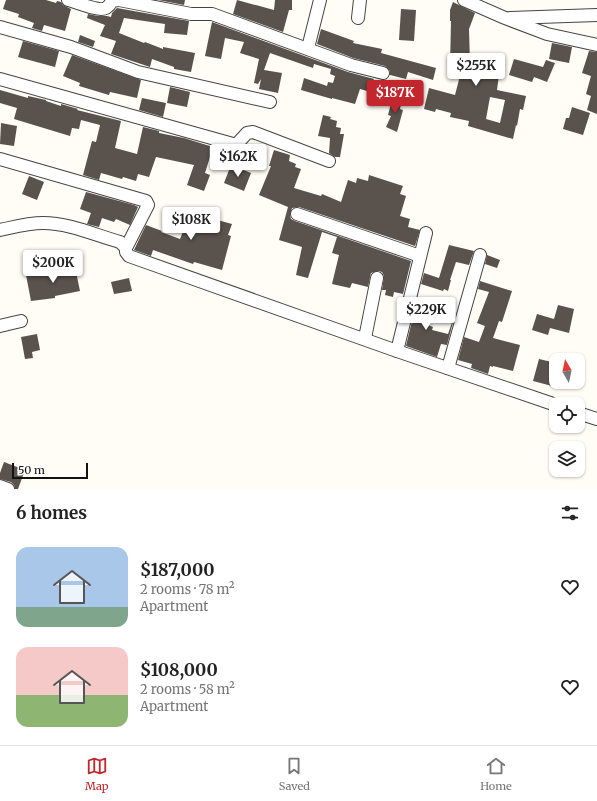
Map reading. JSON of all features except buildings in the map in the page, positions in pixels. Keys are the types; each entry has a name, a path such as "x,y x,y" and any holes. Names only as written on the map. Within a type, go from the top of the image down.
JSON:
{"street":[{"path":"68,0 97,9 105,9 112,0 118,0 191,14 212,14 351,65 383,74"},
{"path":"308,48 320,0"},
{"path":"358,18 360,0"},
{"path":"464,0 547,34 597,45"},
{"path":"505,18 597,15"},
{"path":"0,27 71,48 138,72 270,102"},
{"path":"0,79 233,144 240,142 247,133 253,132 329,161"},
{"path":"0,159 146,201 148,205 126,248"},
{"path":"297,214 420,256"},
{"path":"0,230 30,224 50,223 120,242 126,248 126,252 129,256 365,338 397,351 549,403"},
{"path":"397,351 426,233"},
{"path":"448,368 480,255"},
{"path":"365,338 378,278"},
{"path":"0,326 21,321"},
{"path":"585,415 597,419"},
{"path":"0,486 8,489"}]}
